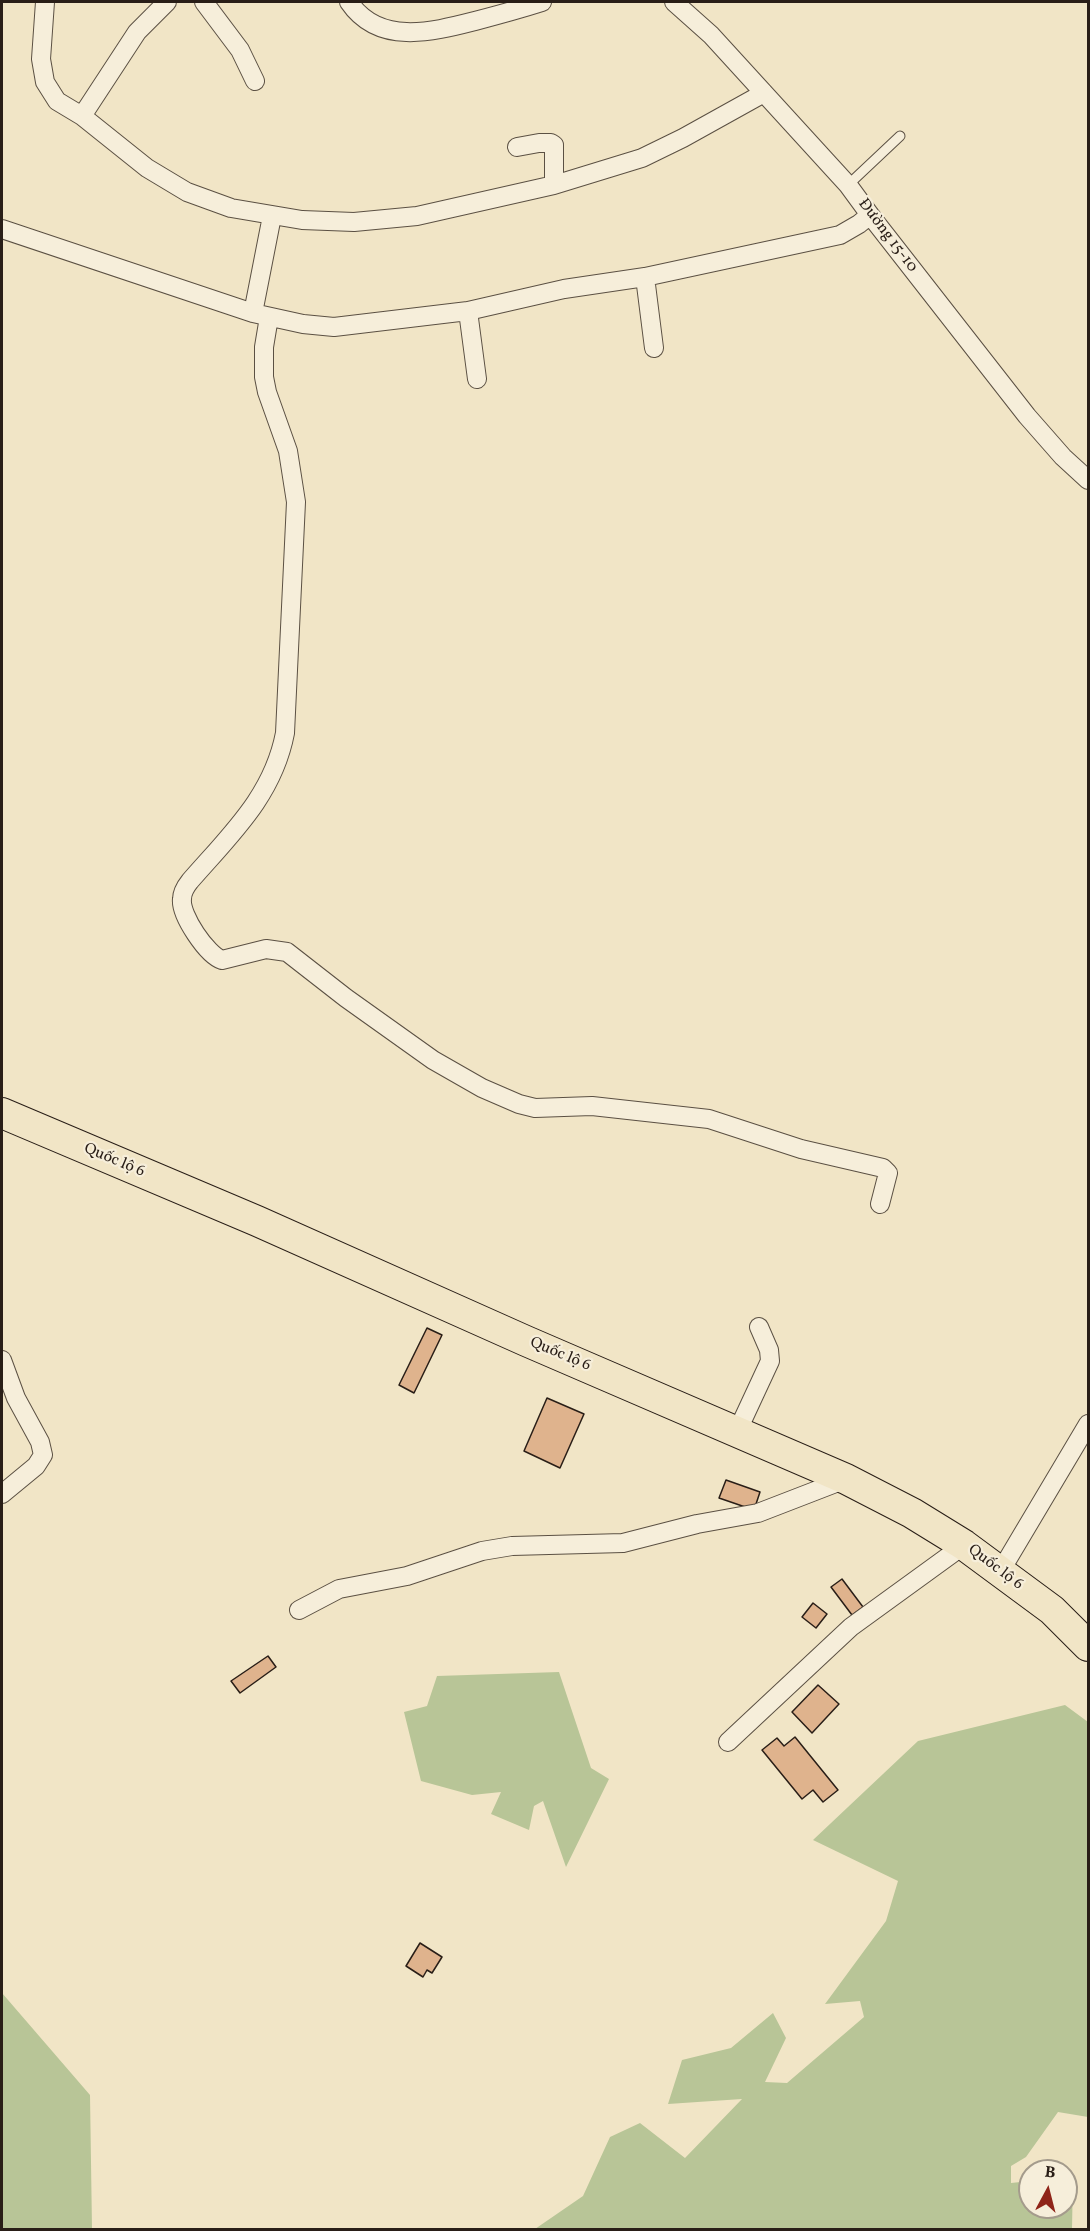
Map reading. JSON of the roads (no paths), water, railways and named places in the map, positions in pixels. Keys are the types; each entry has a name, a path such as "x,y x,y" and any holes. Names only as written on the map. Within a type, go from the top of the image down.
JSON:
{"highway":[{"name":"Quốc lộ 6","path":"2,1113 268,1226 526,1341 846,1479 912,1513 964,1545 1052,1610 1089,1646"}],"street":[{"path":"45,2 40,46 45,82 57,101 82,116 147,168 187,192 231,208 272,216 328,222 387,220 448,210 554,185 642,158 764,93"},
{"path":"82,116 137,32 166,2"},
{"path":"204,2 240,51 255,81"},
{"path":"350,2 365,20 377,26 408,32 441,29 542,2"},
{"name":"Đường 15-10","path":"674,2 711,35 848,185 1032,423 1063,457 1089,480"},
{"path":"517,147 539,143 551,143 554,146 554,185"},
{"path":"2,229 261,315 303,324 334,327 468,310 564,289 645,277 840,235 870,215"},
{"path":"272,216 261,315 264,376 267,392 288,451 296,502 285,733 279,760 265,789 246,816 189,881 184,890 182,898 186,916 210,954 222,960 266,949 287,952 346,998 434,1060 482,1088 519,1104 534,1108 592,1107 709,1119 801,1149 883,1168 888,1173 880,1204"},
{"path":"645,277 654,348"},
{"path":"468,310 477,379"},
{"path":"738,1431 770,1361 769,1350 759,1327"},
{"path":"2,1360 16,1398 40,1442 43,1455 36,1466 2,1494"},
{"path":"1000,1572 1089,1424"},
{"path":"299,1610 339,1588 407,1576 482,1551 512,1546 623,1543 697,1524 758,1513 846,1479"},
{"path":"728,1742 850,1627 964,1545"}],"lane":[{"path":"848,185 900,136"}]}
